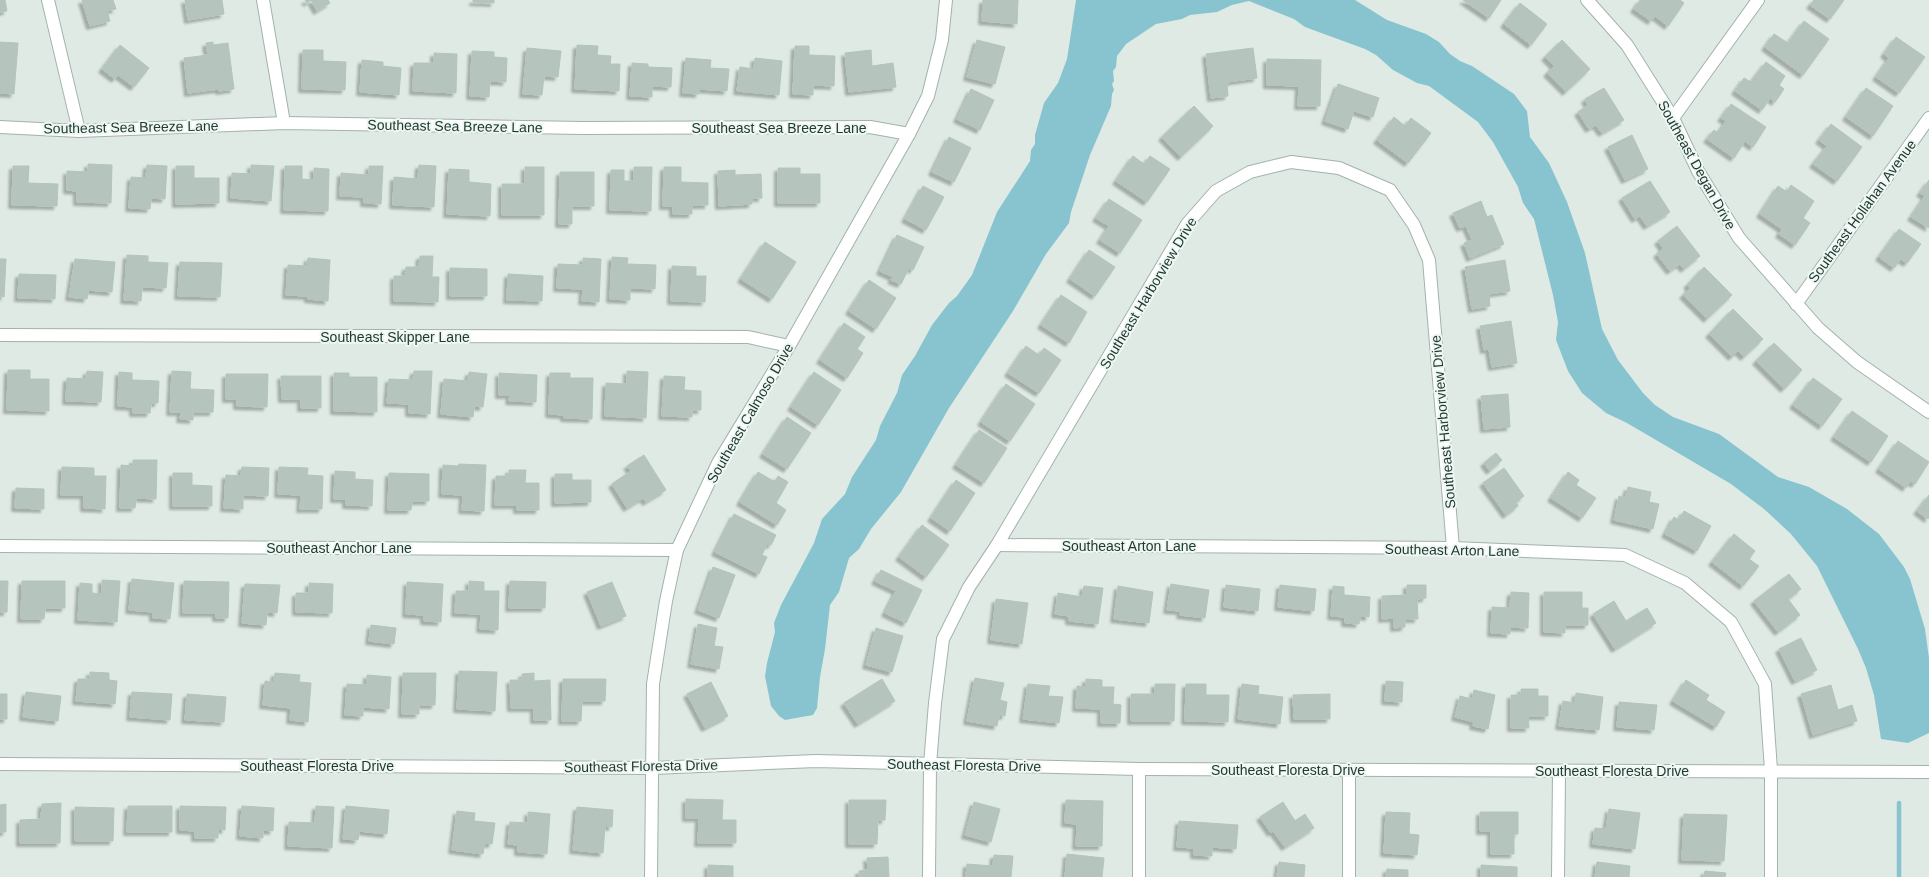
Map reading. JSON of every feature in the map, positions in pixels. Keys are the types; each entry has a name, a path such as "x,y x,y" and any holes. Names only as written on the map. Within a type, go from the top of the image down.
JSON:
{"street":[{"path":"48,0 79,131"},
{"path":"263,0 284,123"},
{"name":"Southeast Calmoso Drive","path":"651,877 653,684 666,601 677,550 718,463 789,346 909,134 928,96 942,40 946,0"},
{"name":"Southeast Degan Drive","path":"1587,0 1627,45 1673,118 1698,171 1739,238 1818,328 1857,362 1929,412"},
{"path":"1673,118 1758,0"},
{"name":"Southeast Hollahan Avenue","path":"1796,304 1929,118"},
{"name":"Southeast Sea Breeze Lane","path":"0,127 79,131 284,123 583,128 870,127 909,134"},
{"name":"Southeast Harborview Drive","path":"929,877 930,765 935,703 943,639 969,587 997,545 1187,224 1216,191 1250,172 1291,162 1339,168 1390,190 1414,225 1429,260 1453,548"},
{"name":"Southeast Skipper Lane","path":"0,335 748,338 789,346"},
{"name":"Southeast Arton Lane","path":"997,545 1453,548 1625,555 1685,583 1731,622 1765,684 1771,770 1771,877"},
{"name":"Southeast Anchor Lane","path":"0,546 677,550"},
{"name":"Southeast Floresta Drive","path":"0,764 653,768 816,761 1139,769 1558,772 1771,770 1929,772"},
{"path":"1139,769 1139,877"},
{"path":"1349,771 1349,877"},
{"path":"1558,772 1558,877"}],"water":[{"path":"1076,0 1355,0 1387,20 1426,34 1439,42 1450,54 1460,61 1472,66 1514,94 1527,111 1530,137 1549,163 1567,202 1585,253 1602,329 1618,360 1643,393 1655,405 1673,417 1719,434 1778,477 1809,487 1847,509 1879,534 1904,567 1910,579 1925,629 1929,658 1929,733 1908,743 1881,739 1874,695 1866,668 1858,649 1817,566 1791,534 1764,509 1731,484 1627,423 1606,413 1582,393 1568,371 1556,340 1558,322 1553,295 1534,219 1523,203 1518,187 1493,142 1478,122 1429,86 1417,83 1393,70 1376,55 1365,49 1305,27 1294,19 1249,1 1232,5 1217,12 1190,15 1182,19 1156,24 1126,44 1117,56 1116,67 1113,71 1114,81 1112,84 1114,90 1112,94 1111,106 1090,155 1071,212 1069,223 1046,254 1013,311 949,408 901,492 871,529 859,549 849,558 839,592 830,605 817,708 813,715 785,720 779,716 771,706 765,676 775,632 774,623 781,605 814,543 822,519 845,494 852,477 876,440 880,426 897,393 902,375 915,356 932,325 949,303 957,296 972,275 997,212 1030,161 1031,150 1035,144 1035,135 1044,103 1058,83 1067,59"}],"building":[{"path":"0,0 5,0 7,11 0,12"},
{"path":"82,0 113,0 116,9 107,11 110,21 90,26"},
{"path":"185,0 222,0 224,14 188,20"},
{"path":"311,0 328,0 330,3 317,11"},
{"path":"473,0 494,0 494,3 473,2"},
{"path":"983,0 1018,0 1017,24 982,21"},
{"path":"1463,0 1501,0 1489,18"},
{"path":"1640,0 1680,0 1684,3 1668,26 1655,16 1651,21 1634,9"},
{"path":"1814,0 1844,0 1830,19 1810,5"},
{"path":"1520,3 1547,24 1531,45 1504,24"},
{"path":"1804,21 1829,39 1803,75 1765,47 1774,34 1788,43"},
{"path":"1896,37 1925,57 1899,93 1876,77 1889,58 1884,54"},
{"path":"977,40 1005,47 995,84 967,77"},
{"path":"1562,40 1590,69 1566,92 1547,73 1554,66 1545,57"},
{"path":"0,42 18,43 14,94 0,93"},
{"path":"213,42 213,45 228,43 234,89 219,91 219,89 188,93 184,58 208,55 206,43"},
{"path":"120,45 149,68 134,87 118,75 115,79 102,69"},
{"path":"577,45 598,46 597,55 611,56 610,64 620,64 619,91 575,89"},
{"path":"795,46 809,46 809,55 835,56 834,86 813,85 813,95 793,94"},
{"path":"527,48 561,51 558,77 544,76 542,95 523,94"},
{"path":"1253,48 1257,78 1227,82 1228,96 1211,98 1206,54"},
{"path":"303,50 323,50 323,61 346,62 345,90 302,89"},
{"path":"871,50 872,66 893,63 896,87 849,92 845,53"},
{"path":"472,51 494,52 494,57 507,58 506,82 490,81 489,97 470,96"},
{"path":"434,53 457,54 456,93 413,91 414,63 434,63"},
{"path":"686,58 711,60 710,68 729,69 727,91 699,89 699,94 683,93"},
{"path":"755,58 782,61 779,95 737,91 740,67 754,69"},
{"path":"1267,59 1321,60 1320,106 1298,106 1299,86 1267,85"},
{"path":"362,60 383,62 383,66 401,68 399,95 360,92"},
{"path":"1766,62 1785,76 1779,85 1784,89 1775,102 1770,98 1762,110 1735,91 1744,78 1751,82"},
{"path":"632,63 648,64 648,67 672,68 671,87 652,86 652,97 630,96"},
{"path":"1338,84 1379,98 1373,117 1354,111 1348,129 1325,121"},
{"path":"1604,88 1624,120 1602,133 1596,125 1589,129 1578,112 1588,105 1585,99"},
{"path":"1866,88 1893,106 1873,136 1846,117"},
{"path":"971,89 994,100 980,130 957,119"},
{"path":"1731,104 1766,127 1753,147 1745,141 1734,158 1707,139 1714,130 1718,133 1726,121 1721,118"},
{"path":"1194,106 1213,126 1181,157 1162,137"},
{"path":"1394,117 1405,126 1411,118 1431,133 1408,163 1377,140"},
{"path":"1831,124 1862,147 1837,181 1813,164 1827,146 1819,140"},
{"path":"1632,135 1648,169 1625,180 1608,147"},
{"path":"949,137 971,148 954,182 932,172"},
{"path":"1133,156 1144,164 1150,156 1170,169 1147,202 1116,181"},
{"path":"88,164 112,165 111,203 77,202 77,191 67,190 67,171 88,172"},
{"path":"147,165 167,166 165,199 151,198 150,209 129,208 131,177 146,178"},
{"path":"251,165 274,166 271,201 231,198 232,173 251,174"},
{"path":"419,165 436,166 434,207 393,205 394,177 418,179"},
{"path":"13,166 29,166 28,183 58,184 57,206 12,205"},
{"path":"176,166 194,166 194,178 219,178 219,203 176,204"},
{"path":"285,166 302,166 302,179 314,180 314,168 329,169 328,211 284,210"},
{"path":"369,166 383,166 381,204 364,203 364,197 340,196 341,173 369,175"},
{"path":"525,167 544,167 544,215 502,215 502,184 525,184"},
{"path":"634,167 652,167 651,211 610,210 611,170 624,170 624,181 634,181"},
{"path":"664,167 681,167 681,182 708,183 708,205 692,205 692,214 673,214 673,206 663,206"},
{"path":"778,168 800,168 800,174 820,174 820,203 778,203"},
{"path":"449,169 469,170 469,182 491,184 490,216 447,214"},
{"path":"735,170 735,175 761,174 762,198 752,198 752,204 719,206 718,171"},
{"path":"560,172 594,172 594,206 572,206 572,224 559,224"},
{"path":"1929,180 1929,228 1911,217 1925,196 1920,193"},
{"path":"1650,181 1670,212 1647,226 1640,216 1635,219 1622,198"},
{"path":"1791,185 1814,201 1803,218 1810,223 1795,245 1779,234 1782,229 1760,214 1778,186 1787,192"},
{"path":"923,186 944,197 926,230 905,219"},
{"path":"1109,199 1142,220 1120,253 1100,240 1109,226 1096,218"},
{"path":"1481,201 1487,217 1492,215 1504,244 1470,258 1464,243 1472,240 1466,226 1460,228 1453,213"},
{"path":"1677,226 1700,256 1684,269 1680,264 1670,271 1657,254 1663,248 1658,241"},
{"path":"1899,229 1921,244 1907,263 1901,259 1894,268 1879,257"},
{"path":"897,235 924,247 913,270 909,268 901,284 891,280 893,277 880,271"},
{"path":"765,242 796,262 772,299 741,279"},
{"path":"1089,250 1115,267 1095,296 1070,279"},
{"path":"127,255 148,256 148,262 168,263 166,288 142,287 141,301 124,300"},
{"path":"420,256 433,256 432,277 439,277 438,302 394,301 394,276 405,276 406,267 419,267"},
{"path":"612,257 628,258 627,264 656,265 655,289 630,288 630,300 610,299"},
{"path":"308,258 330,260 328,301 308,299 308,296 286,295 288,265 307,266"},
{"path":"583,258 601,259 599,302 582,301 583,289 557,288 558,264 583,265"},
{"path":"0,259 6,259 4,297 0,296"},
{"path":"75,259 115,262 112,292 88,290 87,299 69,297"},
{"path":"1505,260 1510,291 1489,294 1490,306 1472,309 1465,267"},
{"path":"180,262 222,263 220,297 178,296"},
{"path":"672,266 696,267 696,276 706,276 705,302 671,301"},
{"path":"1704,267 1732,295 1707,319 1683,295 1690,288 1687,285"},
{"path":"450,268 487,269 487,296 450,296"},
{"path":"19,274 56,275 55,299 18,298"},
{"path":"508,274 543,276 542,301 507,300"},
{"path":"869,280 896,298 876,329 849,311"},
{"path":"1061,295 1087,312 1069,343 1041,325"},
{"path":"1733,309 1763,339 1744,357 1738,351 1732,357 1709,334"},
{"path":"1511,321 1517,363 1492,367 1489,349 1484,350 1480,326"},
{"path":"844,323 865,337 857,349 863,353 847,378 820,360"},
{"path":"1774,343 1802,370 1784,389 1756,361"},
{"path":"1026,346 1039,355 1044,348 1061,360 1039,393 1008,373"},
{"path":"8,370 30,370 30,379 49,379 49,411 7,410"},
{"path":"87,371 103,372 101,402 66,401 67,378 86,379"},
{"path":"172,371 191,372 190,389 214,390 213,412 193,412 193,420 180,419 181,412 170,412"},
{"path":"414,371 432,371 430,414 409,413 409,404 387,403 389,379 413,380"},
{"path":"627,371 648,372 646,418 605,416 606,383 627,384"},
{"path":"119,372 132,373 132,380 159,381 158,403 151,403 150,413 133,413 133,407 118,406"},
{"path":"469,372 487,374 483,407 474,406 473,417 441,414 444,379 468,381"},
{"path":"814,372 841,390 818,425 791,407"},
{"path":"334,373 349,373 349,377 377,377 377,412 334,411"},
{"path":"499,373 537,375 536,402 509,401 510,395 499,395"},
{"path":"550,373 570,373 570,378 593,378 592,419 564,418 564,415 549,414"},
{"path":"226,374 268,374 267,407 237,406 237,399 226,399"},
{"path":"281,376 321,376 321,408 301,408 301,399 282,399"},
{"path":"664,376 685,377 684,390 701,391 701,410 692,410 692,417 662,416"},
{"path":"1813,378 1842,399 1822,426 1793,405"},
{"path":"1006,384 1035,404 1010,441 981,422"},
{"path":"1508,394 1510,427 1484,429 1481,396"},
{"path":"1852,411 1888,436 1871,462 1834,437"},
{"path":"787,417 811,433 787,469 763,454"},
{"path":"979,430 1007,448 984,483 956,465"},
{"path":"1898,441 1929,462 1915,484 1910,481 1906,488 1879,469"},
{"path":"1496,453 1502,460 1490,471 1484,463"},
{"path":"644,455 666,490 646,502 643,498 627,508 612,484 631,471 627,466"},
{"path":"133,460 157,460 156,499 136,498 135,508 120,508 121,465 133,466"},
{"path":"459,464 486,465 484,511 462,510 463,495 442,494 443,465 458,466"},
{"path":"62,467 94,468 94,476 106,476 105,509 84,508 84,495 61,495"},
{"path":"242,467 269,468 268,496 243,495 243,509 224,508 226,475 241,476"},
{"path":"279,467 308,468 307,475 323,476 322,509 300,509 301,495 278,494"},
{"path":"1504,468 1524,496 1516,502 1518,506 1506,515 1483,483"},
{"path":"509,470 526,470 525,483 539,483 539,510 517,510 517,505 495,505 496,476 509,476"},
{"path":"335,471 355,472 355,479 373,480 372,506 346,505 346,499 334,499"},
{"path":"758,472 775,482 778,476 788,482 776,503 786,510 777,525 740,502"},
{"path":"1568,472 1579,480 1576,485 1596,498 1582,518 1551,498"},
{"path":"173,473 192,473 192,485 212,486 212,506 173,506"},
{"path":"389,473 429,474 429,501 412,501 411,510 388,510"},
{"path":"555,474 572,474 572,480 591,480 591,502 555,503"},
{"path":"956,480 975,493 950,531 931,518"},
{"path":"1628,487 1651,492 1649,502 1659,504 1653,529 1614,520 1619,496 1625,498"},
{"path":"16,488 44,489 44,509 15,508"},
{"path":"1929,495 1929,517 1928,519 1917,511"},
{"path":"1684,511 1711,526 1697,551 1665,534 1674,517 1679,520"},
{"path":"734,514 776,535 771,545 767,544 762,555 767,557 759,574 715,552"},
{"path":"922,525 949,545 926,577 899,557"},
{"path":"1734,534 1755,551 1749,559 1759,566 1743,586 1712,562"},
{"path":"713,567 735,575 719,618 698,610"},
{"path":"881,570 922,590 906,623 885,613 896,591 875,581"},
{"path":"1789,574 1801,589 1788,599 1800,615 1778,632 1754,601"},
{"path":"132,579 174,583 170,619 153,618 153,612 129,610"},
{"path":"102,580 120,581 117,622 78,620 80,583 92,584 92,593 102,594"},
{"path":"0,581 8,581 7,612 0,612"},
{"path":"22,581 65,581 65,608 45,608 44,619 21,619"},
{"path":"184,581 229,582 228,618 216,618 216,613 183,613"},
{"path":"469,581 484,582 484,591 499,591 498,630 480,629 481,614 455,613 456,591 469,591"},
{"path":"510,581 546,582 545,608 509,608"},
{"path":"407,582 443,584 441,622 424,621 424,615 406,614"},
{"path":"612,582 626,616 601,626 587,592"},
{"path":"309,583 333,584 332,613 296,612 296,593 309,593"},
{"path":"245,584 280,585 277,613 267,612 266,625 242,623"},
{"path":"1171,584 1209,590 1205,618 1180,615 1181,611 1167,610"},
{"path":"1226,585 1260,589 1258,611 1224,607"},
{"path":"1280,585 1316,589 1314,611 1278,607"},
{"path":"1407,585 1426,585 1426,598 1417,599 1418,619 1405,619 1405,627 1394,628 1394,618 1382,619 1382,596 1407,595"},
{"path":"1084,586 1103,588 1098,624 1069,621 1069,616 1055,614 1058,593 1082,597"},
{"path":"1118,586 1153,592 1149,623 1114,619"},
{"path":"1333,586 1344,587 1344,595 1370,597 1369,617 1360,616 1359,624 1345,623 1345,617 1331,616"},
{"path":"1511,592 1529,593 1528,628 1510,627 1510,634 1491,633 1492,607 1510,608"},
{"path":"1544,592 1582,592 1582,608 1588,608 1588,625 1565,625 1565,633 1544,632"},
{"path":"996,599 1028,603 1022,644 991,640"},
{"path":"1614,601 1626,621 1647,608 1656,623 1615,649 1593,614"},
{"path":"698,624 717,628 714,646 723,647 719,669 691,664"},
{"path":"371,625 396,628 394,644 369,641"},
{"path":"876,628 903,636 892,672 866,665"},
{"path":"1801,638 1817,670 1795,681 1779,649"},
{"path":"459,671 497,672 495,711 457,709"},
{"path":"90,672 109,673 109,680 117,681 115,704 76,701 78,679 90,679"},
{"path":"275,673 300,675 299,682 311,683 308,722 290,720 291,708 263,705 265,681 274,682"},
{"path":"403,673 436,673 435,705 419,705 419,714 402,714"},
{"path":"534,673 534,681 550,680 551,720 534,720 534,708 511,708 510,680 522,680 522,674"},
{"path":"367,675 391,677 389,709 363,707 363,716 345,715 347,684 367,685"},
{"path":"975,678 1004,683 1000,700 1007,702 1005,716 999,715 997,726 967,721"},
{"path":"563,679 606,679 605,701 582,701 581,721 562,721"},
{"path":"882,679 895,701 858,724 844,703"},
{"path":"1086,679 1102,680 1102,687 1114,687 1113,704 1121,705 1120,723 1101,723 1101,709 1076,708 1077,686 1086,687"},
{"path":"1686,680 1709,695 1706,700 1725,712 1716,727 1673,701"},
{"path":"1386,681 1403,682 1402,702 1385,701"},
{"path":"711,682 728,716 705,728 687,694"},
{"path":"1028,684 1050,686 1048,696 1063,697 1059,723 1023,719"},
{"path":"1155,684 1175,684 1174,721 1131,721 1131,694 1155,694"},
{"path":"1186,684 1206,684 1206,695 1229,695 1228,722 1185,721"},
{"path":"1242,684 1259,686 1258,694 1283,697 1280,724 1238,719"},
{"path":"1831,685 1838,710 1852,705 1857,721 1813,735 1801,694"},
{"path":"1521,689 1538,689 1538,696 1548,696 1548,716 1528,716 1529,728 1511,728 1511,695 1521,695"},
{"path":"1474,690 1495,695 1488,729 1473,726 1474,722 1455,717 1460,696 1472,699"},
{"path":"26,692 61,696 58,721 23,717"},
{"path":"132,692 172,694 170,720 130,717"},
{"path":"1576,693 1603,697 1599,730 1559,726 1563,701 1575,703"},
{"path":"0,694 7,694 7,719 0,719"},
{"path":"187,694 226,697 224,722 185,720"},
{"path":"1330,694 1330,719 1294,719 1293,695"},
{"path":"1619,702 1657,705 1654,730 1617,727"},
{"path":"686,799 723,800 722,820 736,820 736,843 698,843 699,818 686,818"},
{"path":"849,800 886,800 885,820 878,820 877,844 849,844"},
{"path":"1066,800 1103,801 1102,846 1076,846 1077,824 1065,823"},
{"path":"974,802 1000,809 991,842 965,835"},
{"path":"1283,802 1295,821 1305,814 1314,828 1285,847 1273,831 1271,833 1260,817"},
{"path":"61,803 60,843 20,843 20,820 41,819 42,804"},
{"path":"6,804 6,832 0,832 0,805"},
{"path":"128,806 172,806 172,832 127,832"},
{"path":"180,806 226,807 225,830 218,829 218,838 195,838 195,831 180,830"},
{"path":"242,806 274,808 273,831 263,830 263,838 240,836"},
{"path":"316,806 334,807 332,848 288,846 289,822 315,823"},
{"path":"346,806 389,810 387,834 359,831 358,840 343,839"},
{"path":"75,807 114,808 113,841 75,841"},
{"path":"577,807 613,810 612,827 605,826 603,853 573,850"},
{"path":"1609,809 1640,813 1635,849 1593,844 1595,828 1606,829"},
{"path":"457,811 475,813 474,821 495,823 492,844 485,843 483,854 452,850"},
{"path":"528,812 550,814 547,854 518,852 518,845 508,844 510,822 528,823"},
{"path":"1386,812 1410,813 1409,834 1419,835 1417,855 1384,853"},
{"path":"1480,812 1518,812 1518,834 1514,834 1514,854 1491,854 1491,831 1480,831"},
{"path":"1684,814 1727,815 1724,861 1682,860"},
{"path":"1179,821 1238,825 1236,849 1212,847 1212,856 1194,855 1194,848 1177,847"},
{"path":"1067,854 1104,858 1102,877 1065,877"},
{"path":"994,855 1013,856 1011,877 966,877 967,864 993,866"},
{"path":"888,857 889,877 859,877 859,871 868,870 867,858"},
{"path":"1279,862 1305,865 1304,877 1277,877"},
{"path":"1597,862 1630,866 1629,877 1595,877"},
{"path":"708,865 733,866 733,877 708,877"},
{"path":"1481,865 1517,867 1517,877 1481,877"},
{"path":"1387,869 1408,870 1408,877 1386,877"},
{"path":"1705,871 1726,873 1725,877 1704,877"}],"waterway":[{"path":"1899,803 1899,877"}]}
